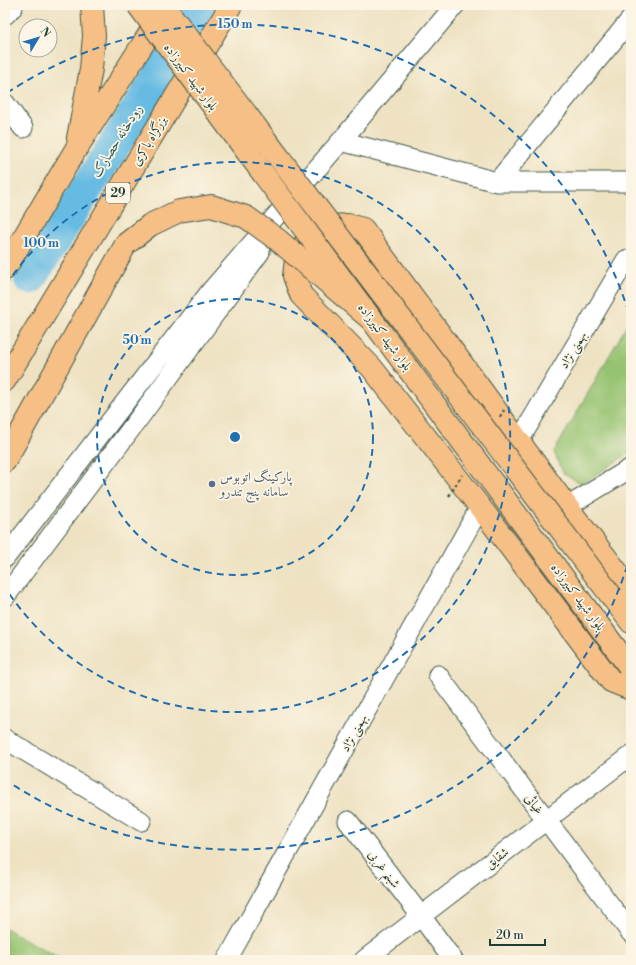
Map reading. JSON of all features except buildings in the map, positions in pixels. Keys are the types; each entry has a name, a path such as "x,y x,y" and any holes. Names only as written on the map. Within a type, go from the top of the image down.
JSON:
{"main road":[{"path":"76,149 91,69 94,36 92,5"},
{"name":"بلوار شهید کبیرزاده","path":"138,5 631,669"},
{"name":"بلوار شهید کبیرزاده","path":"163,5 621,594"},
{"path":"5,268 76,149 168,5"},
{"name":"بزرگراه باکری","path":"5,380 231,5"},
{"path":"5,461 126,244 150,225 179,211 211,206 246,217 278,240 374,322"},
{"name":"بلوار شهید کبیرزاده","path":"631,622 621,594 567,507 363,229 348,224 331,226 316,233 304,245 296,260 294,276 301,295 372,368 480,506 611,681 631,689"}],"street":[{"path":"5,558 210,292 341,141 455,5"},
{"path":"497,182 631,19"},
{"path":"5,103 23,128"},
{"path":"341,141 497,182 631,182"},
{"path":"5,597 147,407 260,251 310,176"},
{"name":"بهمنی نژاد","path":"519,441 626,260"},
{"path":"567,507 631,468"},
{"name":"بهمنی نژاد","path":"227,960 480,506"},
{"name":"غیاثی","path":"438,675 631,933"},
{"path":"5,739 140,821"},
{"name":"شقایق","path":"364,960 631,755"},
{"name":"شبنم غربی","path":"348,821 453,960"}],"green space":[{"path":"631,318 631,452 582,484 563,473 554,452"},
{"path":"5,928 63,960 5,960"}],"waterway":[{"name":"رودخانه حصارک","path":"30,278 203,5"}],"place":[{"name":"پارکینگ اتوبوس سامانه پنج تندرو","path":"212,484"}]}
